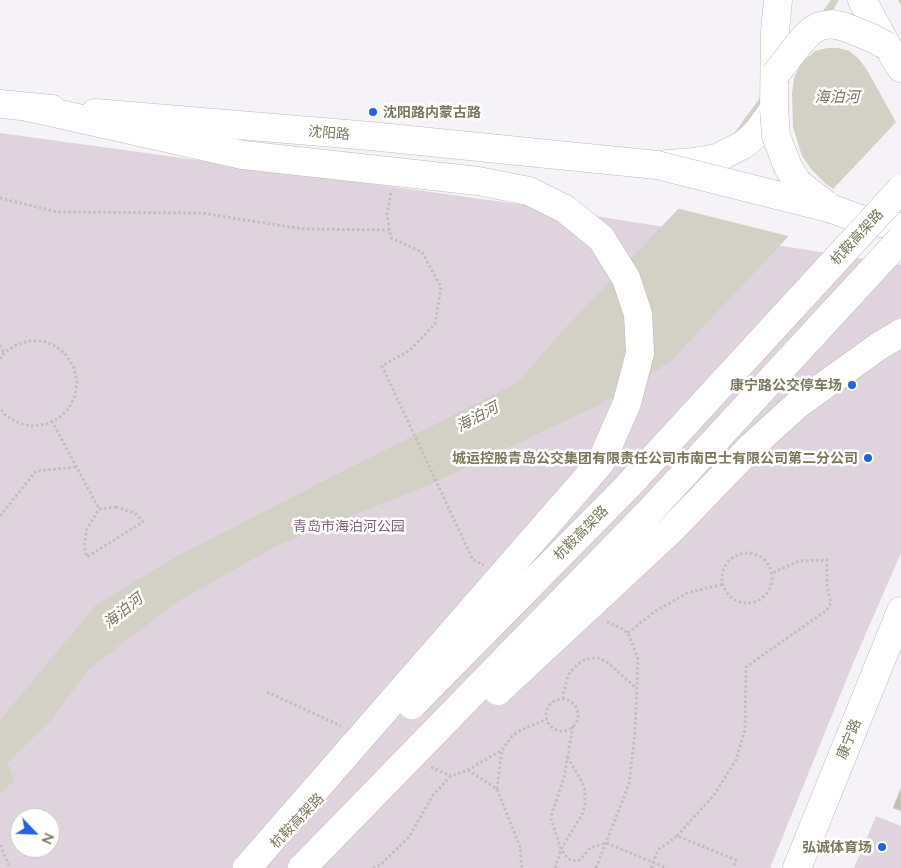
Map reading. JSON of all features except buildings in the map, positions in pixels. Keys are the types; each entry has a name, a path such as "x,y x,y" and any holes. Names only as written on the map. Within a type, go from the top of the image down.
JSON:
{"main road":[{"path":"778,0 775,32 774,109 776,136 788,167 798,183 844,214"},
{"path":"862,0 894,57"},
{"path":"775,75 811,31 820,26 832,24 872,38 894,57"},
{"name":"沈阳路","path":"0,104 377,137 657,165"},
{"path":"28,107 243,155 478,181 528,191 565,209 601,238 626,278 638,314 640,353 627,403 601,462 247,868"},
{"path":"657,165 717,158 743,145 756,134 774,109"},
{"path":"657,165 901,227"},
{"name":"杭鞍高架路","path":"251,868 626,487 901,189"},
{"path":"302,868 651,510 901,239"},
{"path":"309,868 672,529 752,446 791,411 901,332"},
{"name":"康宁路","path":"797,868 901,611"}],"path":[{"path":"391,190 387,214 391,238 422,252 441,287 435,324 410,350 382,366 440,488"},
{"path":"0,198 57,212 201,213 303,229 390,230"},
{"path":"0,359 4,353 16,345 29,341 43,341 56,346 67,356 74,368 77,382 75,396 69,408 59,418 46,424 32,426 19,423 6,416 0,408"},
{"path":"0,345 4,353"},
{"path":"52,421 99,509"},
{"path":"0,516 36,471 76,467"},
{"path":"116,507 134,513 143,522 87,557 84,546 87,529 99,509 116,507"},
{"path":"742,553 758,555 769,565 772,573 772,582 769,590 757,601 740,602 726,592 723,584 722,576 728,561 742,553"},
{"path":"651,868 658,850 677,836 714,795 736,760 745,730 746,667 827,610 830,603 827,560 799,561 772,573"},
{"path":"628,634 654,612 687,593 723,584"},
{"path":"563,699 570,672 584,660 592,658 606,661 636,688"},
{"path":"568,700 576,707 576,722 568,729 558,730 549,724 546,719 547,709 553,701 568,700"},
{"path":"373,868 380,865 409,837 432,795 451,776 468,770 502,750 512,736 546,719"},
{"path":"572,726 564,778 551,819 561,849 568,860 580,860 590,848 606,843 667,868"},
{"path":"502,750 498,788 520,847 522,868"},
{"path":"555,868 561,849 583,813 584,804 582,782 567,758"},
{"path":"468,770 498,788"},
{"path":"677,836 736,860 733,868"},
{"path":"596,868 606,843"},
{"path":"0,845 10,868"}],"green space":[{"name":"青岛市海泊河公园","path":"0,133 533,206 901,265 901,553 854,661 770,868 0,868"},
{"name":"弘诚体育场","path":"876,816 901,826 901,868 854,868"}],"water":[{"name":"海泊河","path":"831,0 901,0 901,117 670,362 599,405 429,485 280,544 177,602 89,669 51,720 7,763 14,780 0,794 0,720 96,605 179,555 518,382 558,336 682,205"}],"pier":[{"path":"839,0 898,0 901,6 901,119 897,124 867,70 858,58 849,51 839,48 827,48 815,51 801,63"},
{"path":"801,63 794,78 792,93 793,127 802,156 811,169 836,191 792,237 676,208 716,155"}],"place":[{"name":"沈阳路内蒙古路","path":"373,112"},
{"name":"康宁路公交停车场","path":"852,385"},
{"name":"城运控股青岛公交集团有限责任公司市南巴士有限公司第二分公司","path":"868,458"},
{"name":"弘诚体育场","path":"882,847"}]}
